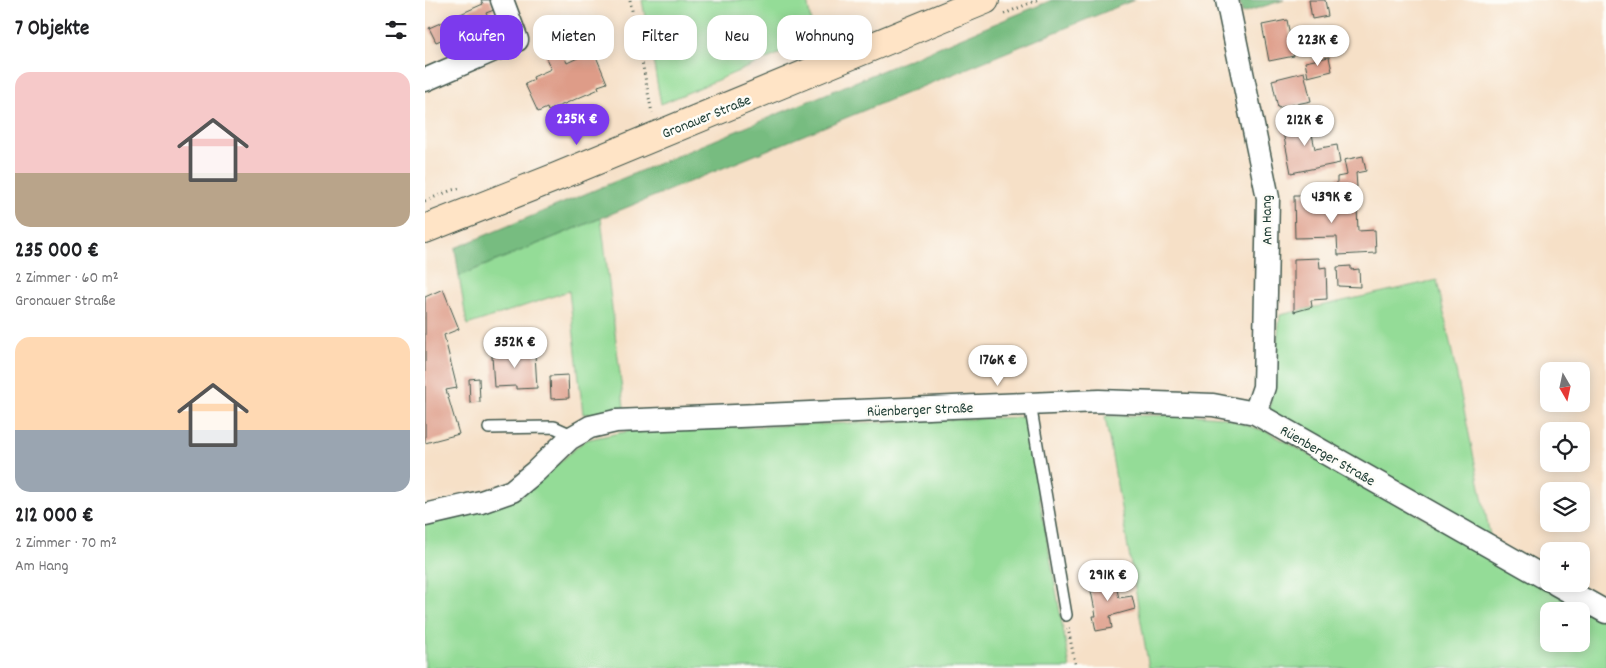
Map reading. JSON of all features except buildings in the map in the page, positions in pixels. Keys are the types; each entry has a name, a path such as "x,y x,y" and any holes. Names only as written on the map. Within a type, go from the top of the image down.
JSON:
{"main road":[{"name":"Gronauer Straße","path":"425,229 554,178 985,0"}],"street":[{"path":"425,80 517,40 502,0"},
{"name":"Am Hang","path":"1227,0 1267,198 1264,388 1255,414"},
{"name":"Rüenberger Straße","path":"425,515 481,502 512,491 569,439 591,427 616,421 1099,401 1213,405 1255,414 1540,575"},
{"path":"1570,592 1606,612"}],"lane":[{"path":"1030,404 1066,615"},
{"path":"489,428 554,428 574,436"}],"path":[{"path":"630,0 656,136"},
{"path":"1066,615 1076,668"}],"green space":[{"path":"642,0 807,0 810,15 777,15 777,55 767,59 767,15 707,15 707,60 765,60 661,104 653,60 697,60 697,15 645,15"},
{"path":"1052,0 1134,0 459,276 455,248"},
{"path":"1239,0 1284,0 1242,13"},
{"path":"601,218 625,415 583,414 569,291 467,325 459,276"},
{"path":"1437,280 1491,540 1269,414 1280,315"},
{"path":"1194,415 1221,417 1268,432 1540,582 1540,592 1557,592 1575,602 1540,602 1540,652 1590,652 1590,610 1606,619 1606,668 1149,668 1105,416"},
{"path":"1025,417 1070,668 425,668 425,525 521,496 585,440 629,431"}]}
